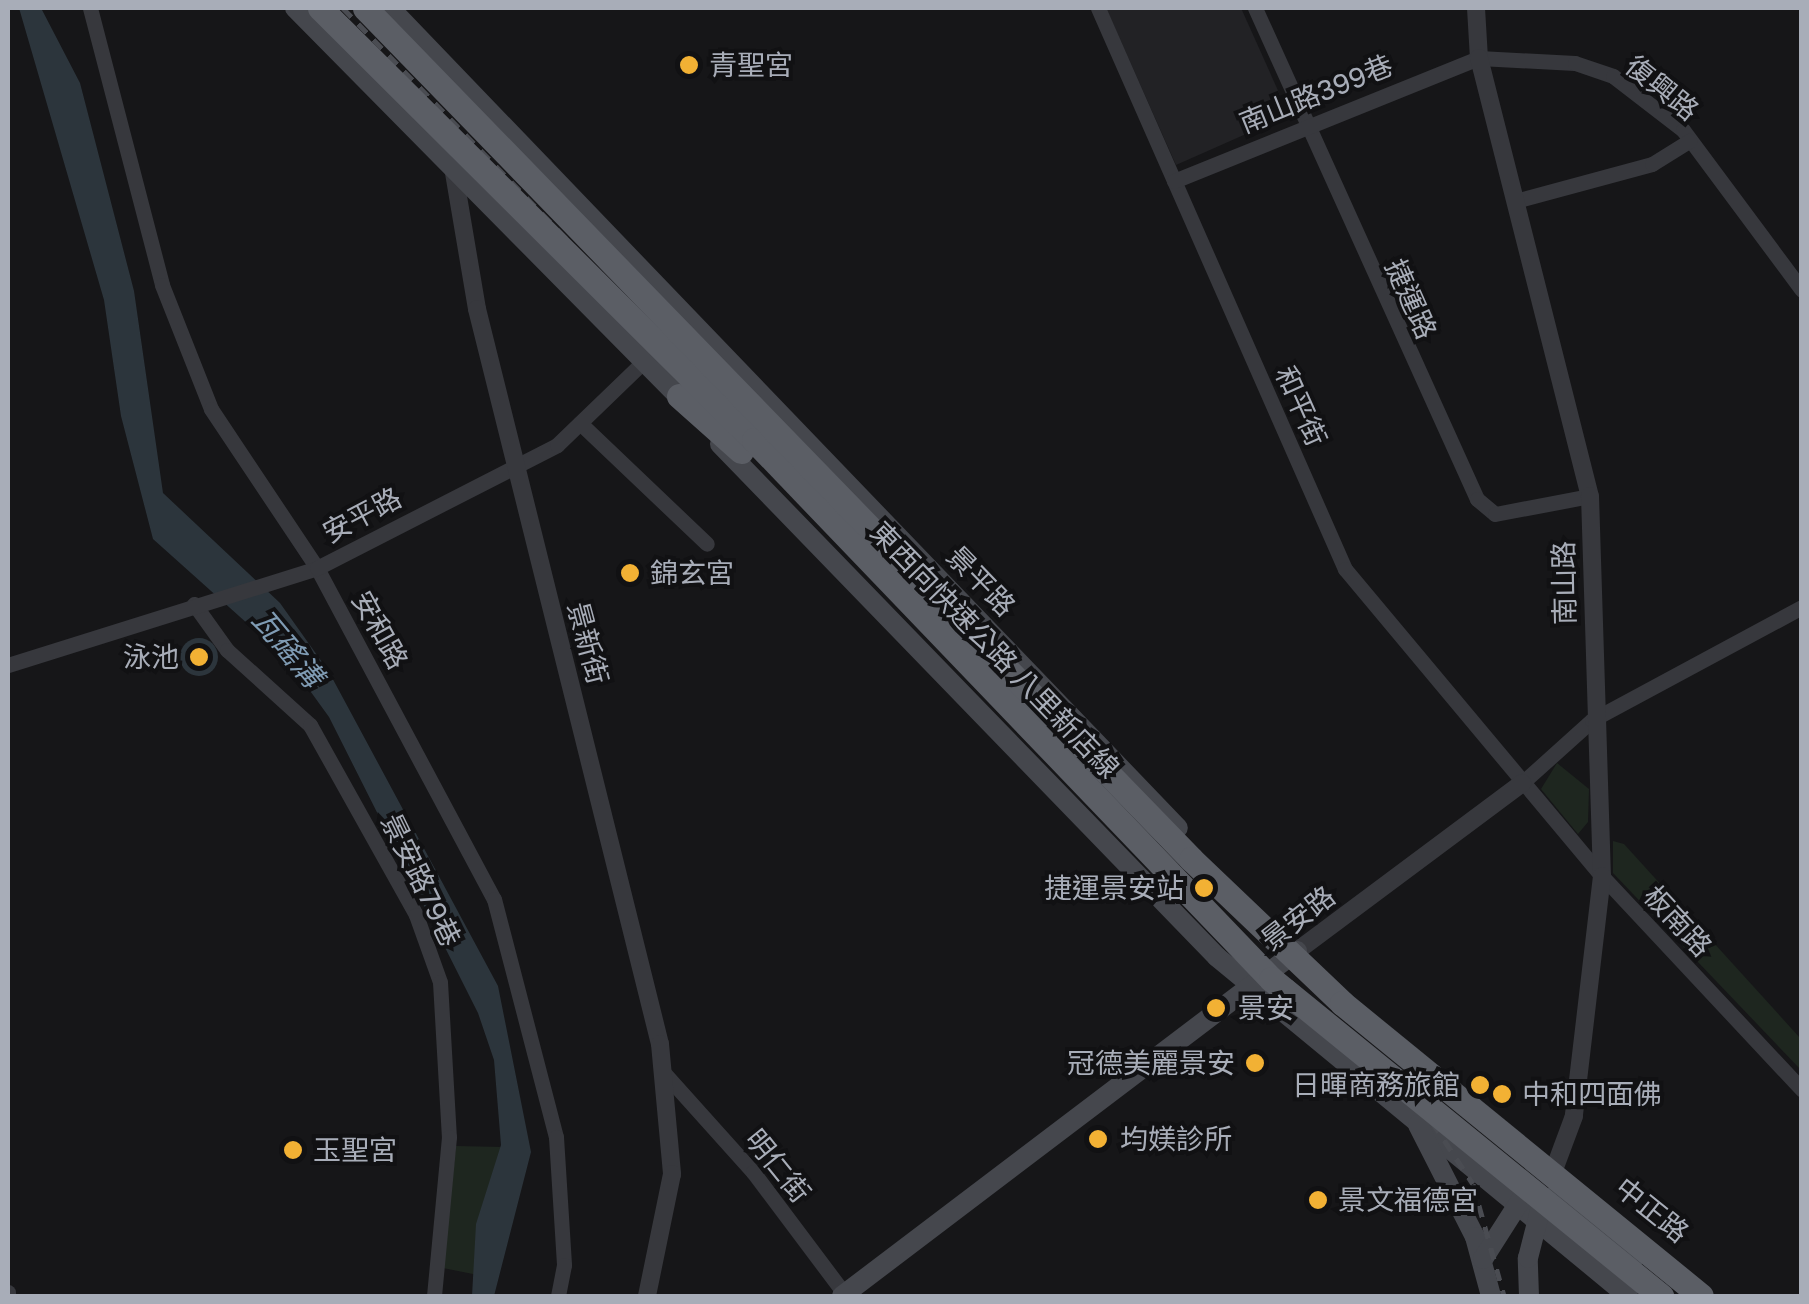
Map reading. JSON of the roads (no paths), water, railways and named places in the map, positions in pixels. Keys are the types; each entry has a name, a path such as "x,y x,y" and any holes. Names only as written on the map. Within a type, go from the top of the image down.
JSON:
{"highway":[{"name":"東西向快速公路 八里新店線","path":"320,8 754,440 1264,982 1661,1296"},
{"name":"東西向快速公路 八里新店線","path":"365,8 1192,859 1342,1003 1702,1296"},
{"path":"680,396 742,451 1223,950 1264,982"}],"main road":[{"name":"景平路","path":"295,8 680,396 1083,825 1536,1223"},
{"name":"景平路","path":"390,8 1297,951 1555,1167"},
{"name":"景新街","path":"418,36 452,167"},
{"name":"景平路","path":"645,360 735,402 1238,936 1264,982"},
{"name":"景安路","path":"844,1296 1264,982 1297,951"},
{"path":"1410,1110 1483,1259 1491,1296"},
{"name":"中正路","path":"1493,1118 1542,1186"},
{"name":"中正路","path":"1449,1148 1542,1186 1682,1296"},
{"path":"1483,1259 1514,1206 1542,1186 1555,1167"},
{"name":"中正路","path":"1555,1167 1714,1296"},
{"path":"1529,1296 1542,1186"},
{"path":"1536,1223 1628,1296"}],"street":[{"name":"安和路","path":"90,8 162,285 210,409 317,568 494,899 556,1137 564,1265 558,1296"},
{"name":"景新街","path":"408,8 418,36"},
{"name":"和平街","path":"1098,8 1344,570 1383,622 1466,705 1522,783"},
{"name":"捷運路","path":"1255,8 1478,499 1495,514 1590,496"},
{"name":"南山路","path":"1476,8 1479,58 1590,496 1592,720 1602,876 1574,1116 1555,1167"},
{"name":"南山路399巷","path":"1174,181 1306,124 1479,58"},
{"name":"復興路","path":"1479,58 1575,63 1613,76 1689,142 1802,290"},
{"path":"1515,200 1652,164 1689,142"},
{"name":"景新街","path":"452,167 455,215 665,1074 672,1174 647,1296"},
{"name":"安平路","path":"8,665 317,568 518,467 580,423 688,317"},
{"path":"580,423 707,544"},
{"name":"景安路79巷","path":"202,602 228,650 310,725 416,914 440,982 450,1137 434,1296"},
{"name":"景安路","path":"1297,951 1522,783 1592,720 1802,608"},
{"name":"板南路","path":"1522,783 1602,876 1802,1090"},
{"name":"明仁街","path":"665,1074 753,1172 844,1296"}],"water":[{"name":"瓦磘溝","path":"19,8 41,8 80,83 134,291 163,493 280,603 329,672 498,986 531,1152 494,1296 472,1296 476,1224 501,1145 494,1060 478,1013 329,717 287,659 153,539 121,416 104,300"},
{"name":"泳池","path":"199,638 212,644 218,657 212,670 199,676 186,670 180,657 186,644"}],"railway":[{"path":"343,8 1257,952 1408,1085 1473,1184 1504,1296"}],"place":[{"name":"青聖宮","path":"689,65"},
{"name":"錦玄宮","path":"630,573"},
{"name":"泳池","path":"199,657"},
{"name":"捷運景安站","path":"1204,888"},
{"name":"景安","path":"1216,1008"},
{"name":"冠德美麗景安","path":"1255,1063"},
{"name":"日暉商務旅館","path":"1480,1085"},
{"name":"中和四面佛","path":"1502,1094"},
{"name":"均媄診所","path":"1098,1139"},
{"name":"玉聖宮","path":"293,1150"},
{"name":"景文福德宮","path":"1318,1200"}]}
